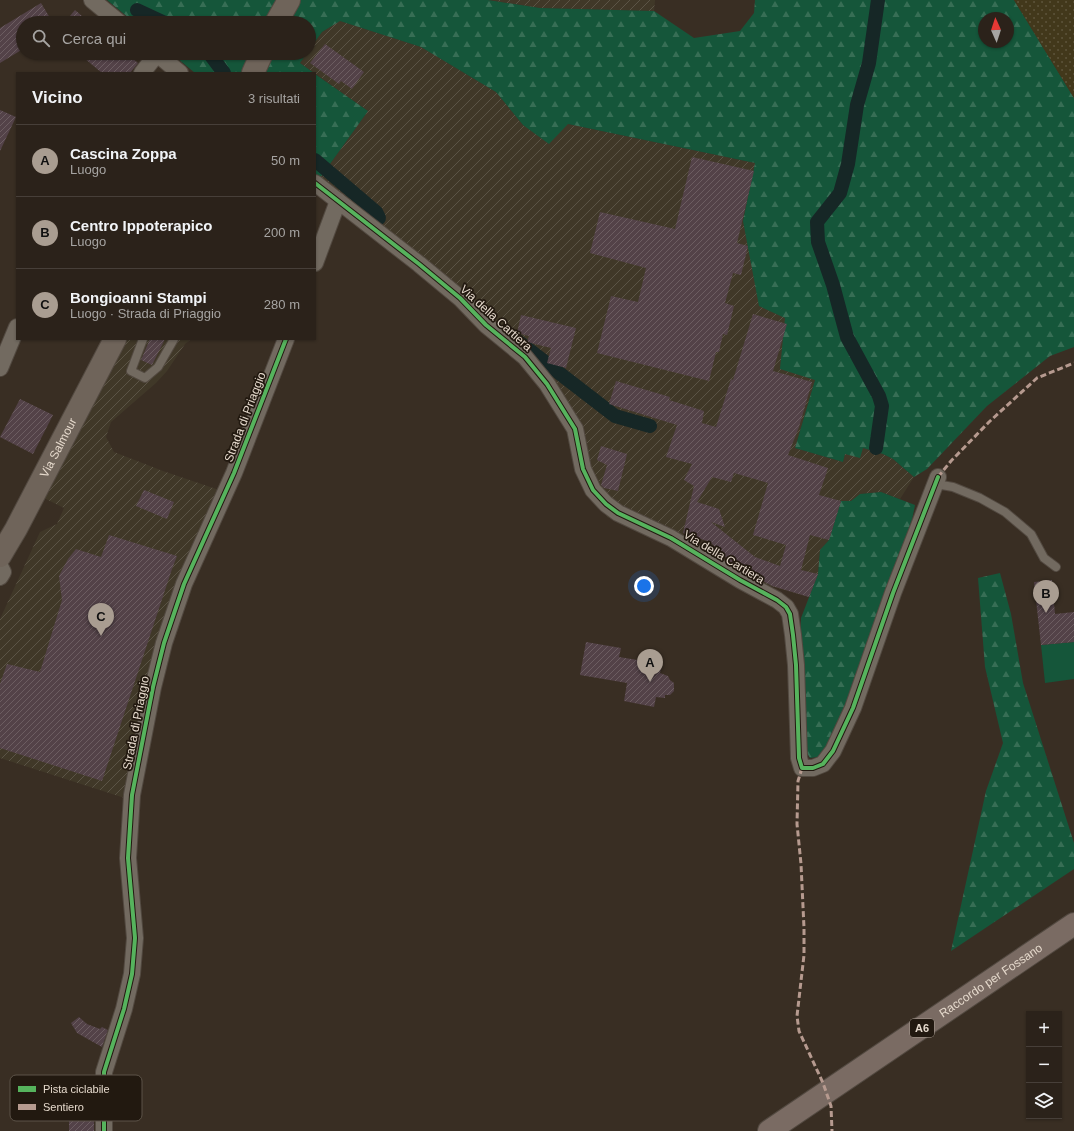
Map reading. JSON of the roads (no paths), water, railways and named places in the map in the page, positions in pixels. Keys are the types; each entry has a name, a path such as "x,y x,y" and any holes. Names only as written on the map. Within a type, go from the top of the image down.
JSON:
{"highway":[{"name":"Raccordo per Fossano","path":"769,1131 1074,924"}],"main road":[{"path":"280,16 289,0"},
{"path":"253,72 259,60"},
{"name":"Via Salmour","path":"0,556 114,340"}],"street":[{"path":"92,0 111,16"},
{"path":"143,72 152,60"},
{"path":"164,60 179,72"},
{"name":"Via della Cartiera","path":"316,184 419,264 460,298 486,325 525,357 547,384 575,428 583,469 593,490 606,504 618,513 672,538 786,607 790,614 796,665 799,758 802,768 813,768 823,764 833,751 853,708 893,593 937,481"},
{"path":"316,260 338,201"},
{"path":"0,368 16,328"},
{"name":"Strada di Priaggio","path":"104,1075 124,1009 132,974 135,938 128,858 132,795 153,687 164,643 184,584 234,473 286,340"},
{"path":"0,566 3,572 0,577"}],"lane":[{"path":"143,340 131,371 145,378 158,367 173,340"},
{"path":"937,481 980,498 1005,512 1031,534 1044,558 1056,568"}],"waterway":[{"path":"876,448 882,406 879,396 847,337 833,285 818,242 817,222 840,193 848,164 857,105 869,63 878,0"},
{"path":"137,10 150,16"},
{"path":"214,60 223,72"},
{"path":"316,161 376,212 379,218"},
{"path":"506,332 615,416 650,426"}],"place":[{"name":"Centro Ippoterapico","path":"1046,613"},
{"name":"Bongioanni Stampi","path":"101,636"},
{"name":"Cascina Zoppa","path":"650,682"}]}
